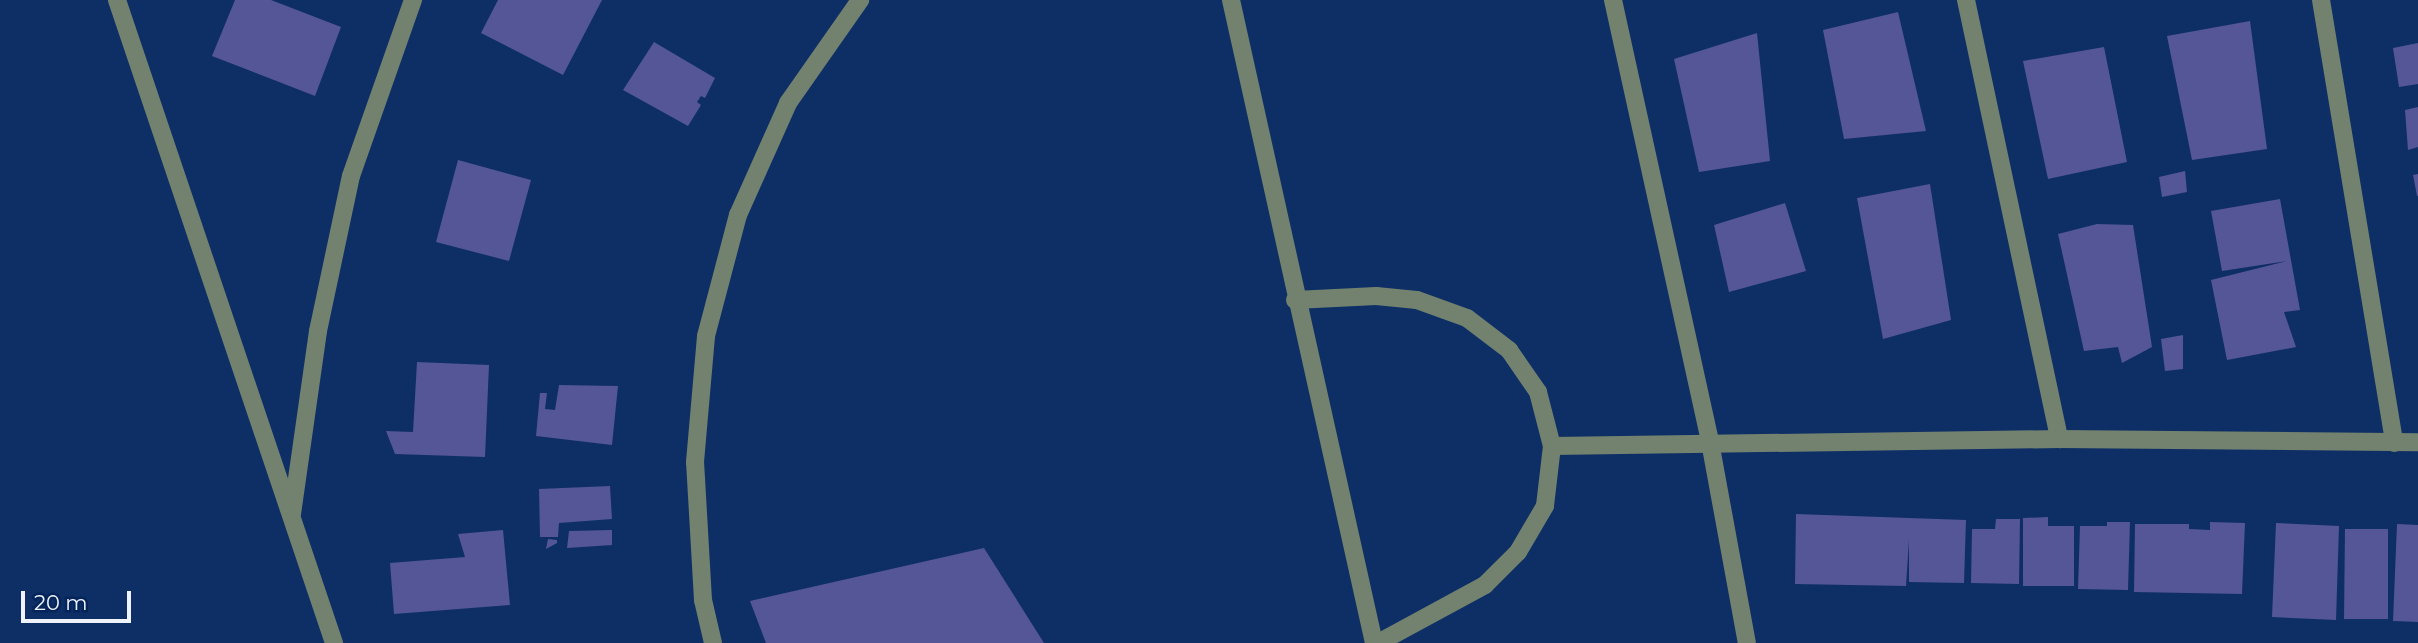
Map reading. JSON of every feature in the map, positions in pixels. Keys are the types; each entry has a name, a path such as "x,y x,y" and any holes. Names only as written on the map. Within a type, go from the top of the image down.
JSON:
{"street":[{"path":"117,0 334,643"},
{"path":"291,517 318,331 351,176 413,0"},
{"path":"713,643 703,600 695,462 706,335 738,215 788,103 860,0"},
{"path":"1231,0 1296,300 1376,643 1485,585 1518,552 1545,506 1552,446 1538,393 1509,350 1467,318 1417,300 1376,296 1296,300"},
{"path":"1613,0 1710,442 1747,643"},
{"path":"1966,0 2059,439"},
{"path":"2321,0 2394,443"},
{"path":"1552,446 2059,439 2418,442"}],"building":[{"path":"235,0 271,0 341,27 315,96 212,56"},
{"path":"498,0 602,0 563,75 481,33"},
{"path":"1898,12 1926,131 1844,139 1823,30"},
{"path":"2250,21 2267,149 2192,160 2167,36"},
{"path":"1757,33 1770,161 1699,172 1674,59"},
{"path":"654,42 715,78 705,98 701,96 697,102 701,105 688,126 623,90"},
{"path":"2418,43 2418,84 2399,87 2393,48"},
{"path":"2104,47 2127,162 2048,179 2023,61"},
{"path":"2418,107 2418,147 2408,150 2405,110"},
{"path":"458,160 531,180 509,261 436,242"},
{"path":"2185,171 2187,192 2162,197 2159,177"},
{"path":"2418,174 2418,196 2417,196 2413,175"},
{"path":"1930,184 1951,320 1883,339 1857,198"},
{"path":"2280,199 2300,310 2284,312 2296,347 2227,360 2211,280 2287,261 2222,271 2211,211"},
{"path":"1785,203 1806,271 1729,292 1714,225"},
{"path":"2097,224 2133,225 2152,347 2122,363 2118,347 2084,351 2058,234"},
{"path":"2183,335 2183,369 2165,371 2161,339"},
{"path":"417,362 489,365 485,457 395,454 386,431 413,432"},
{"path":"559,385 618,386 612,445 536,436 540,393 547,393 545,409 555,410"},
{"path":"610,486 612,519 559,523 558,537 540,537 539,489"},
{"path":"1796,514 1966,520 1964,583 1909,582 1909,540 1906,586 1795,584"},
{"path":"2048,517 2048,526 2074,526 2074,586 2023,586 2023,518"},
{"path":"1996,519 2020,519 2019,584 1971,583 1972,529 1995,529"},
{"path":"2107,522 2130,522 2128,590 2078,589 2080,526 2107,526"},
{"path":"2210,522 2245,523 2242,594 2134,592 2135,524 2189,524 2189,529 2210,530"},
{"path":"2276,523 2339,526 2336,620 2272,617"},
{"path":"2397,524 2418,525 2418,622 2393,621"},
{"path":"2345,529 2388,529 2388,619 2344,619"},
{"path":"503,530 510,605 394,614 390,563 465,557 458,534"},
{"path":"612,530 612,545 567,548 569,531"},
{"path":"548,539 557,540 557,543 546,549"},
{"path":"984,548 1044,643 766,643 750,601"}]}
